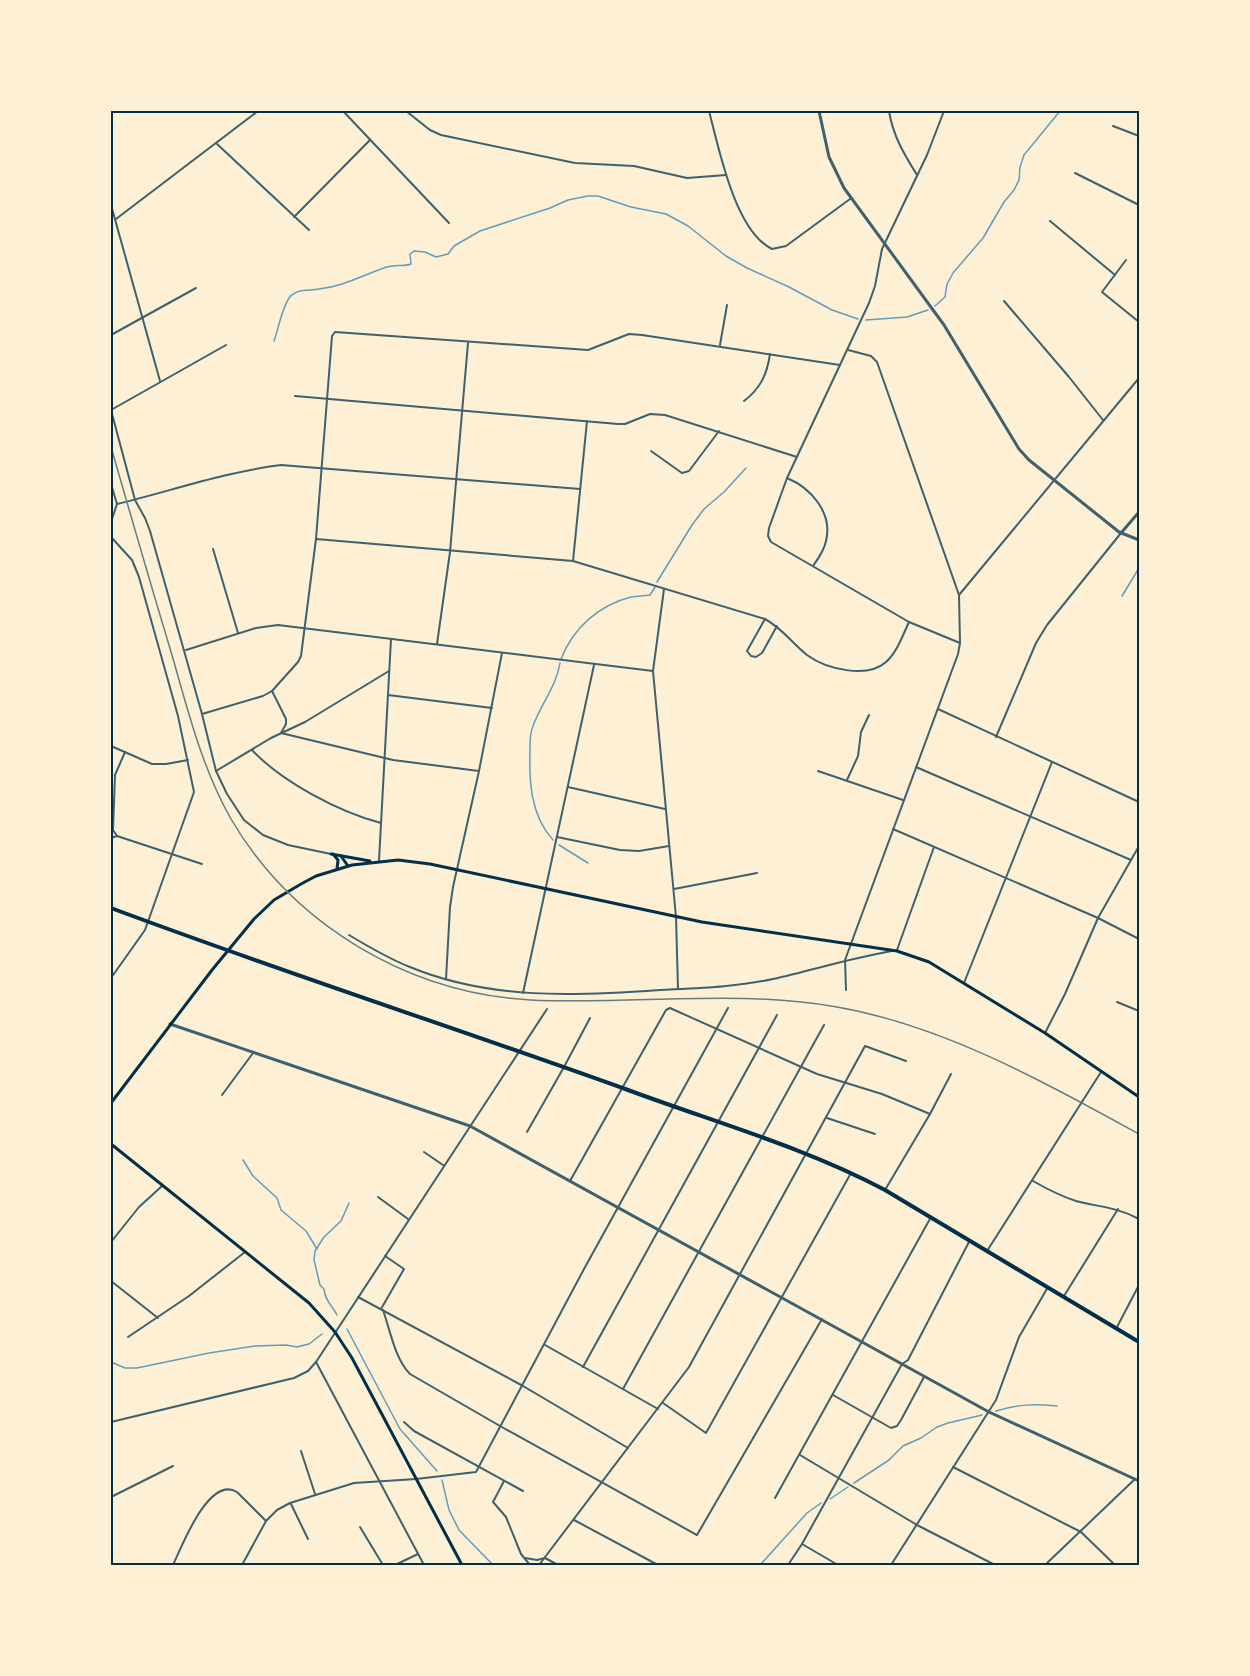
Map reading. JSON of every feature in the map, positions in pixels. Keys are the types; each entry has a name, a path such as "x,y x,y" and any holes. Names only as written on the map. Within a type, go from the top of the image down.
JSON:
{"main road":[{"path":"331,854 373,862"},
{"path":"331,854 338,860 337,869"},
{"path":"339,855 344,858 348,866"},
{"path":"111,1103 245,928 268,905 301,884 337,869 379,861 405,860 457,869 676,917 897,951 930,962 1045,1033 1139,1096"},
{"path":"111,908 227,951 519,1051 806,1154 885,1190 1139,1342"},
{"path":"111,1144 309,1303 335,1332 352,1358 462,1565"}],"street":[{"path":"116,219 258,111"},
{"path":"344,111 449,223"},
{"path":"406,111 430,130 441,135 575,163 634,166 687,178 726,175"},
{"path":"672,111 687,111"},
{"path":"709,111 734,198 760,242 772,249 786,246 850,199"},
{"path":"819,111 829,157 850,199 944,325 1019,449 1121,533 1139,540"},
{"path":"889,111 898,144 917,175"},
{"path":"944,111 885,244 872,296 787,478 772,518 768,536 771,542 909,622 960,643"},
{"path":"1113,126 1139,135"},
{"path":"294,217 371,140"},
{"path":"216,143 309,230"},
{"path":"1075,173 1139,205"},
{"path":"111,205 160,383"},
{"path":"1050,221 1115,275"},
{"path":"1126,260 1102,292 1139,322"},
{"path":"111,335 196,288"},
{"path":"1004,301 1103,420"},
{"path":"720,345 726,305"},
{"path":"202,714 252,700 272,691 298,662 303,650 316,539 332,336 335,332 588,350 629,334 720,345 840,365"},
{"path":"437,644 450,552 468,342"},
{"path":"226,345 111,410 135,500 148,525 185,651 216,771 244,820 263,835 288,845 331,854"},
{"path":"846,990 845,960 850,944 960,643 959,595 877,362 871,356 848,350"},
{"path":"744,401 764,380 770,354"},
{"path":"959,595 1139,378"},
{"path":"295,396 625,424 657,414 719,431 797,457"},
{"path":"573,561 587,421"},
{"path":"651,451 682,473 689,471 719,431"},
{"path":"117,504 260,468 281,465 580,489"},
{"path":"787,478 810,491 820,506 826,524 827,540 813,566"},
{"path":"111,484 117,504 111,522"},
{"path":"996,737 1036,643 1047,625 1139,512"},
{"path":"111,537 132,560 139,577 178,716 194,797 145,930 111,978"},
{"path":"316,539 573,561 765,619 777,626 817,662 843,669 864,670 877,667 888,660 901,641 909,622"},
{"path":"213,549 238,633"},
{"path":"664,588 653,671 676,917 678,989"},
{"path":"765,619 747,651 751,656 756,657 762,653 777,626"},
{"path":"185,651 238,633 271,625 653,671"},
{"path":"379,861 391,639"},
{"path":"446,979 450,907 502,653"},
{"path":"523,993 595,664"},
{"path":"216,771 260,743 305,722 388,671"},
{"path":"272,691 286,719 281,733"},
{"path":"388,695 492,708"},
{"path":"937,708 1139,802"},
{"path":"847,780 858,756 861,732 868,715"},
{"path":"281,733 384,758 479,771"},
{"path":"111,746 152,764 188,760"},
{"path":"252,750 270,767 313,794 381,823"},
{"path":"124,752 115,776 113,830 117,836 202,864"},
{"path":"964,983 1052,762"},
{"path":"916,766 1131,860"},
{"path":"818,771 903,800"},
{"path":"567,787 665,808"},
{"path":"893,829 1098,918 1139,939"},
{"path":"111,838 117,836"},
{"path":"557,837 620,850 639,851 669,846"},
{"path":"1045,1033 1068,988 1098,918 1139,846"},
{"path":"350,935 402,964 446,979 501,991 595,995 745,984 845,960 897,951 934,847"},
{"path":"673,889 757,873"},
{"path":"1117,1002 1139,1011"},
{"path":"570,1181 666,1011 670,1008 802,1067 890,1097 930,1114"},
{"path":"242,1565 266,1521 277,1510 290,1503 354,1483 472,1473 479,1467 728,1008"},
{"path":"111,1422 294,1378 308,1371 547,1010"},
{"path":"583,1367 777,1016"},
{"path":"526,1132 590,1018"},
{"path":"170,1024 470,1126 989,1412 1137,1480 1045,1565"},
{"path":"623,1389 824,1025"},
{"path":"539,1565 689,1367 865,1046 906,1061"},
{"path":"222,1095 254,1053"},
{"path":"987,1251 1101,1071"},
{"path":"885,1190 951,1074"},
{"path":"826,1118 875,1134"},
{"path":"424,1152 443,1166"},
{"path":"663,1403 706,1433 851,1173"},
{"path":"1033,1181 1077,1201 1118,1209 1139,1219"},
{"path":"111,1242 139,1207 162,1186"},
{"path":"378,1197 408,1219"},
{"path":"1064,1296 1118,1209"},
{"path":"776,1498 931,1217"},
{"path":"788,1565 802,1544 902,1364 908,1360 970,1240"},
{"path":"128,1337 158,1318 245,1252"},
{"path":"384,1256 404,1268 382,1309 402,1362 410,1374 602,1484 697,1535 822,1319"},
{"path":"111,1281 158,1318"},
{"path":"1116,1328 1139,1285"},
{"path":"891,1565 989,1412 1002,1388 1018,1337 1047,1287"},
{"path":"358,1297 523,1386 629,1448"},
{"path":"544,1345 658,1409"},
{"path":"316,1362 424,1565"},
{"path":"833,1395 891,1428 897,1426 925,1376"},
{"path":"404,1422 414,1431 523,1491"},
{"path":"301,1451 315,1494"},
{"path":"800,1455 917,1525 995,1565"},
{"path":"111,1497 173,1466"},
{"path":"953,1467 1081,1532 1115,1565"},
{"path":"504,1481 493,1502 506,1517 523,1557 530,1565"},
{"path":"173,1565 201,1510 213,1496 225,1489 237,1492 266,1521"},
{"path":"290,1503 308,1539"},
{"path":"574,1520 658,1565"},
{"path":"360,1527 383,1565"},
{"path":"802,1544 838,1565"},
{"path":"395,1565 418,1554"},
{"path":"523,1557 533,1560 545,1558 558,1565"}],"waterway":[{"path":"935,306 945,297 947,284 953,273 983,238 1004,202 1014,190 1019,180 1024,155 1060,111"},
{"path":"274,341 286,303 295,293 336,286 388,267 411,264 410,254 414,251 425,252 436,257 448,254 454,246 480,231 568,200 588,196 598,196 631,207 666,214 688,226 726,256 747,268 832,310 858,319"},
{"path":"866,320 907,317 928,310"},
{"path":"657,582 704,509 724,492 746,468"},
{"path":"1122,596 1139,568"},
{"path":"561,659 572,637 588,619 619,601 650,595 655,587"},
{"path":"553,840 545,830 535,808 530,772 530,740 532,728 555,680 560,663"},
{"path":"559,845 588,863"},
{"path":"243,1160 253,1176 277,1198 281,1210 306,1231 317,1249"},
{"path":"337,1315 320,1285 314,1260 315,1251 324,1237 341,1221 349,1203"},
{"path":"347,1329 400,1429 437,1471"},
{"path":"111,1362 125,1368 137,1368 255,1346 297,1347 309,1344 322,1334"},
{"path":"996,1411 1026,1405 1057,1406"},
{"path":"854,1483 889,1460 903,1446 937,1427 982,1415"},
{"path":"442,1480 449,1510 459,1530 493,1565"},
{"path":"830,1499 848,1487"},
{"path":"760,1565 807,1513 821,1503"}],"railway":[{"path":"111,447 190,718 221,800 257,857 287,891 321,921 358,947 398,968 441,984 485,995 569,1001 760,999 837,1007 877,1016 955,1042 993,1058 1139,1134"}]}
